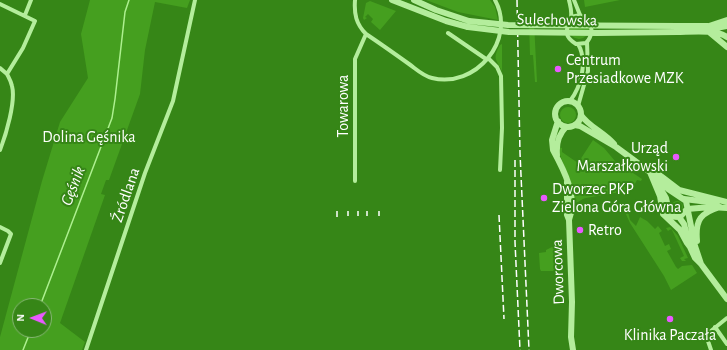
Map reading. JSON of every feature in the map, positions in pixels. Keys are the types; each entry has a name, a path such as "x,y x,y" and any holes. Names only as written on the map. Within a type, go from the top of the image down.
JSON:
{"street":[{"path":"25,15 31,0"},
{"name":"Źródlana","path":"86,350 145,173 173,101 195,0"},
{"path":"355,0 354,10 356,20 366,34 425,76 432,78 452,79 463,76 480,66 498,42 501,30 500,13 495,0"},
{"name":"Sulechowska","path":"392,0 446,21 509,32 598,33 708,29 727,26"},
{"name":"Sulechowska","path":"414,0 468,24"},
{"path":"569,0 571,17 566,27 567,34 572,42 578,44 584,44 587,42"},
{"path":"574,0 580,15 589,20 591,25 591,35 587,42 587,75 578,106 581,115 587,122 608,138 616,147"},
{"path":"0,4 35,21 23,48 7,74"},
{"path":"571,17 580,15"},
{"path":"727,20 708,29 727,48"},
{"name":"Sulechowska","path":"708,29 727,37"},
{"path":"448,33 487,58 497,67 501,76 502,128 500,170"},
{"name":"Towarowa","path":"355,181 355,59 366,34"},
{"path":"570,101 577,90 581,74 582,57 578,44"},
{"path":"0,68 7,74 12,84 13,91 8,128 0,150"},
{"path":"578,106 570,101 563,102 557,107 555,115 558,121 566,127 575,125 584,128 616,147 687,204 701,264"},
{"path":"575,125 581,115"},
{"name":"Dworcowa","path":"558,121 552,143 553,150 570,189 571,214 569,220 572,322 571,337 573,350"},
{"name":"Dworcowa","path":"557,157 558,140 566,127"},
{"path":"651,174 656,172 679,190 727,203"},
{"path":"651,174 667,200 670,214 679,217 685,228 690,247 695,258 727,299"},
{"path":"651,174 660,196 663,214 680,230 686,243 690,247"},
{"path":"667,205 672,198 727,203"},
{"path":"687,209 706,207 727,208"},
{"path":"697,252 697,226 701,217 707,212 720,207"},
{"path":"679,217 684,215 687,209"},
{"path":"0,227 11,234 0,262"},
{"path":"711,350 706,335 727,318"},
{"path":"715,327 727,344"}],"green space":[{"name":"Dolina Gęśnika","path":"90,0 190,0 187,8 155,2 145,50 140,94 109,180 106,180 101,194 105,195 60,323 85,342 82,350 0,350 0,337 42,181 60,122 88,78 81,34"},
{"path":"426,0 490,0 495,7 498,20 458,12"},
{"path":"584,0 620,0 585,7"},
{"path":"370,1 396,11 380,30 371,22 373,19 368,14 365,17 367,18 364,20 363,18 366,3"},
{"path":"579,19 586,22 589,29 586,36 579,39 572,36 569,29 572,22"},
{"path":"529,21 534,22 537,82 535,82 533,55 530,55"},
{"path":"502,44 502,71 496,60 496,53"},
{"path":"568,107 575,112 576,115 571,122 568,123 561,118 560,115 565,108"},
{"path":"593,140 604,148 615,161 642,179 641,181 637,180 631,191 586,198 575,203 572,185 558,147 562,148 562,152 578,163"},
{"path":"675,201 679,201 683,207 679,213 675,213 671,209 671,205"},
{"path":"624,210 628,212 630,220 636,226 640,217 647,221 655,229 658,226 662,231 659,233 665,246 669,244 671,249 667,251 676,267 678,269 682,266 692,265 697,273 671,290 664,276 630,223"},
{"path":"670,227 678,236 688,258 684,259 686,261 682,261 680,258 684,256 672,230 671,229 668,231 666,228"},
{"path":"555,247 556,269 553,271 541,271 539,253 546,252 546,250"}],"waterway":[{"name":"Gęśnik","path":"43,298 112,118 125,12 129,0"},
{"name":"Gęśnik","path":"23,350 28,338"}],"railway":[{"path":"517,0 520,153 529,350"},
{"path":"515,160 515,242 520,350"},
{"path":"337,211 337,217"},
{"path":"348,211 348,216"},
{"path":"358,211 358,216"},
{"path":"367,211 367,216"},
{"path":"379,211 379,216"},
{"path":"499,215 504,319"}],"place":[{"name":"Centrum Przesiadkowe MZK","path":"558,69"},
{"name":"Urząd Marszałkowski","path":"676,157"},
{"name":"Dworzec PKP Zielona Góra Główna","path":"544,198"},
{"name":"Retro","path":"580,230"},
{"name":"Klinika Paczała","path":"670,319"}]}
